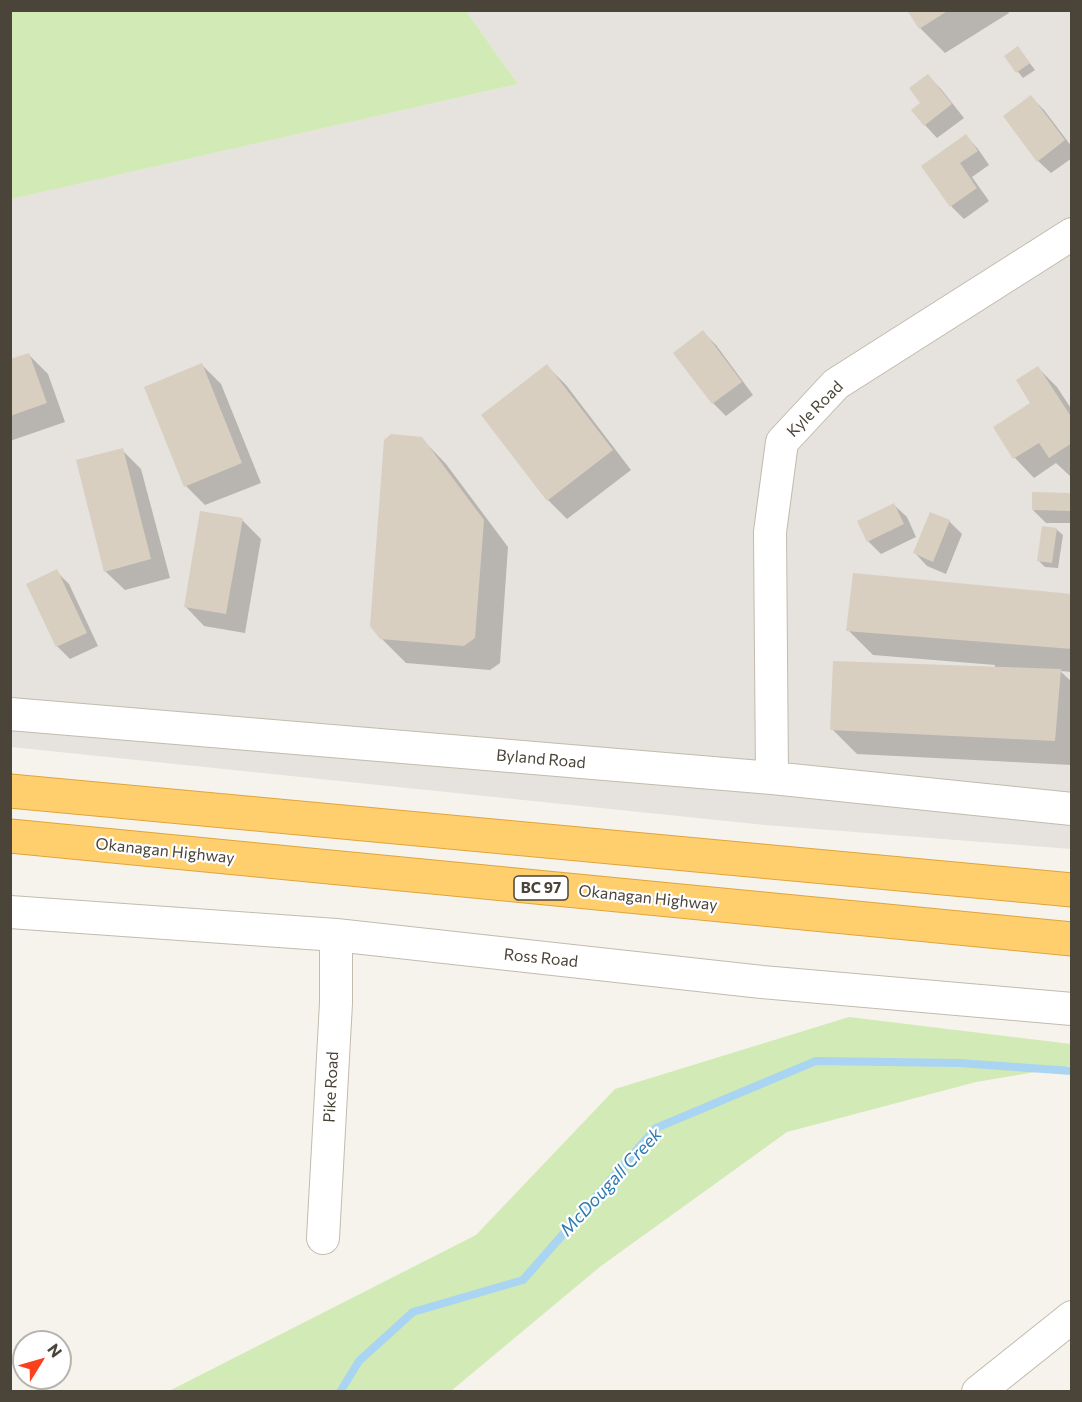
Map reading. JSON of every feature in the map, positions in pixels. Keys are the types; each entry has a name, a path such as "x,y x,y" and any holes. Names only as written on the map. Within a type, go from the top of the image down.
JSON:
{"highway":[{"path":"10,790 1071,890"},
{"name":"Okanagan Highway","path":"10,836 1071,939"}],"street":[{"name":"Kyle Road","path":"772,778 770,532 782,442 836,384 1071,234"},
{"name":"Byland Road","path":"10,714 772,778 1071,809"},
{"name":"Ross Road","path":"10,912 336,935 762,982 1071,1009"},
{"name":"Pike Road","path":"323,1238 336,1003 336,935"},
{"path":"978,1392 1071,1317"}],"shaded area":[{"path":"466,11 1071,11 1071,849 765,825 11,747 10,199 518,84"}],"green space":[{"path":"10,11 466,11 518,84 11,199"},
{"path":"849,1017 1071,1044 1071,1066 976,1082 787,1132 601,1266 451,1391 169,1391 476,1235 615,1089"}],"building":[{"path":"907,10 949,10 919,29"},
{"path":"1018,46 1030,63 1016,73 1004,56"},
{"path":"928,74 952,104 924,126 911,110 920,103 909,88"},
{"path":"1031,95 1065,140 1037,162 1003,116"},
{"path":"966,134 978,151 960,163 977,188 950,207 921,166"},
{"path":"703,330 742,382 712,404 673,353"},
{"path":"29,353 47,403 10,416 10,359"},
{"path":"202,363 242,463 184,487 144,387"},
{"path":"547,364 613,450 547,501 481,415"},
{"path":"1038,366 1072,418 1072,443 1049,458 1039,443 1013,459 993,427 1030,403 1016,380"},
{"path":"391,434 422,437 484,520 475,638 464,646 380,639 370,626 384,440"},
{"path":"123,448 151,559 104,572 76,460"},
{"path":"1032,492 1072,493 1072,511 1032,510"},
{"path":"894,503 904,524 867,542 857,521"},
{"path":"200,511 243,518 226,614 184,607"},
{"path":"930,512 950,520 933,562 913,553"},
{"path":"1042,526 1057,528 1052,563 1037,561"},
{"path":"57,569 87,633 56,647 26,584"},
{"path":"853,573 1072,594 1072,649 846,631"},
{"path":"833,661 1061,669 1055,741 830,730"}],"waterway":[{"name":"McDougall Creek","path":"340,1392 359,1361 413,1312 523,1280 656,1128 816,1061 959,1063 1072,1071"}]}
